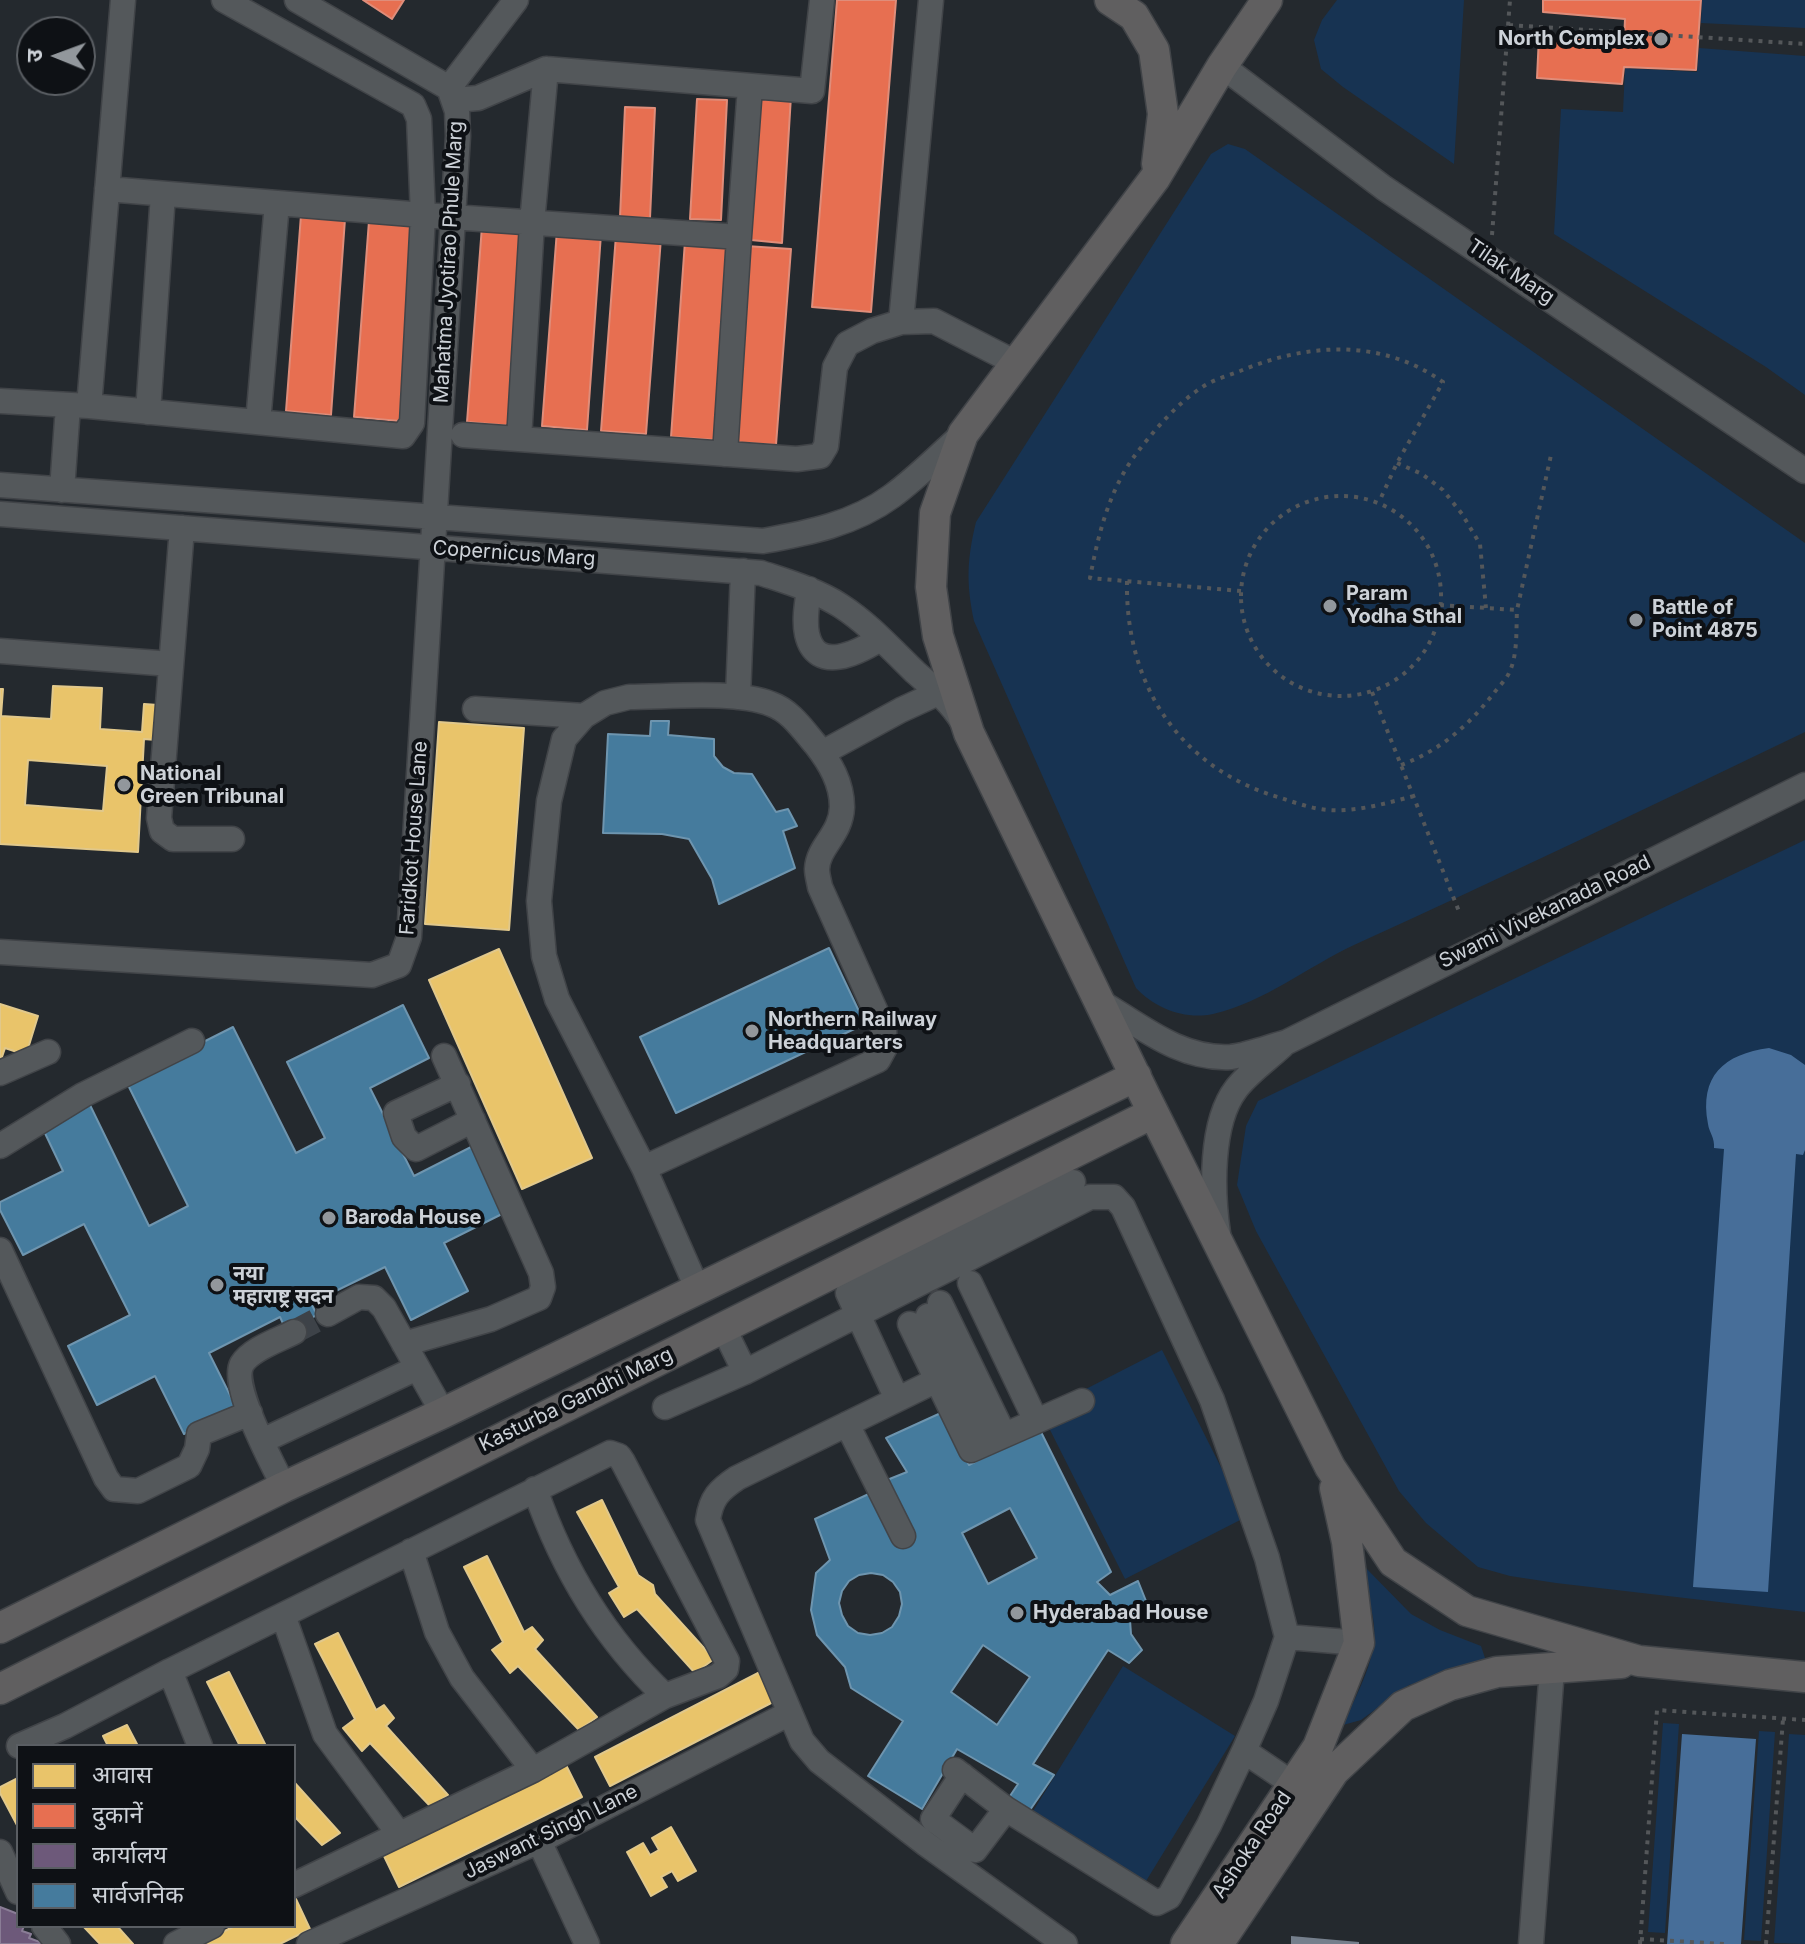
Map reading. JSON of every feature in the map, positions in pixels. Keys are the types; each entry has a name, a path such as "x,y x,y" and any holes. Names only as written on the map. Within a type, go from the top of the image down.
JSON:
{"main road":[{"path":"1110,0 1134,16 1154,50 1163,114 1155,178"},
{"path":"1267,0 1222,66 1155,178 963,434 935,513 931,587 938,636 969,733 1153,1113 1330,1467 1393,1562 1467,1611 1639,1661 1805,1677"},
{"path":"0,1628 284,1487 698,1290 1136,1076"},
{"name":"Kasturba Gandhi Marg","path":"0,1689 1153,1113"},
{"path":"1326,1759 1359,1643 1347,1542 1330,1467"},
{"path":"1326,1759 1403,1706 1450,1685 1497,1672 1639,1661"},
{"name":"Ashoka Road","path":"1186,1944 1293,1784 1326,1759"},
{"name":"Ashoka Road","path":"1218,1944 1326,1759"}],"street":[{"path":"62,490 79,406 107,189 123,0"},
{"path":"0,401 403,436 412,423 423,215 419,119 413,105 224,0"},
{"path":"297,0 452,94 478,98 546,69 812,91 822,0"},
{"path":"452,94 516,0"},
{"path":"901,322 931,0"},
{"name":"Tilak Marg","path":"1222,66 1384,188 1805,471"},
{"path":"519,439 532,223 546,69"},
{"path":"725,454 750,87"},
{"name":"Mahatma Jyotirao Phule Marg","path":"432,548 458,136 452,94"},
{"path":"107,189 453,219 739,237"},
{"path":"148,412 163,194"},
{"path":"258,422 277,203"},
{"path":"463,435 797,459 820,456 826,446 835,367 847,344 872,331 901,322 934,321 1016,363"},
{"name":"Copernicus Marg","path":"0,485 763,541 832,526 868,510 892,497 963,434"},
{"name":"Copernicus Marg","path":"0,514 752,572 809,589 840,606 955,709 969,733"},
{"path":"182,528 159,818 162,831 173,839 232,839"},
{"path":"738,697 752,572 763,541"},
{"name":"Faridkot House Lane","path":"0,952 372,975 399,965 409,937 432,548"},
{"path":"809,589 807,634 811,645 819,653 842,658 856,654 880,639"},
{"path":"0,651 171,664"},
{"path":"822,753 938,693"},
{"path":"644,1168 878,1060 885,1047 884,1030 820,887 817,867 822,851 837,831 842,806 835,773 795,719 772,704 738,697 629,697 605,703 584,716 564,739 549,801 539,901 544,956 557,999 644,1168 698,1290"},
{"path":"475,709 584,716"},
{"name":"Swami Vivekanada Road","path":"1287,1042 1805,785"},
{"path":"1099,1001 1165,1043 1201,1056 1233,1057 1287,1042"},
{"path":"0,1146 83,1095 192,1041"},
{"path":"1221,1248 1214,1205 1220,1124 1236,1089 1287,1042"},
{"path":"0,1073 48,1052"},
{"path":"404,1344 491,1319 539,1298 543,1287 541,1273 444,1056"},
{"path":"458,1084 396,1113 404,1137 416,1149 473,1120"},
{"path":"897,1399 848,1293 1073,1182"},
{"path":"665,1407 745,1372 1090,1197 1114,1197 1123,1207 1212,1400 1267,1558 1287,1637 1266,1701 1244,1751 1209,1825 1169,1897 1157,1903 1000,1805 958,1772 933,1819 975,1850 1000,1805"},
{"path":"0,1250 106,1478 114,1489 138,1491 189,1466 197,1449 199,1434 250,1413"},
{"path":"328,1314 359,1297 374,1298 384,1308 443,1413"},
{"path":"941,1303 937,1380 971,1450 1082,1401"},
{"path":"941,1303 1012,1432"},
{"path":"941,1303 1012,1432"},
{"path":"723,1327 745,1372"},
{"path":"284,1487 250,1413 239,1381 239,1368 247,1357 294,1332"},
{"path":"262,1441 417,1368"},
{"path":"937,1380 737,1478 718,1491 708,1520 802,1741 819,1761 926,1844 1065,1944"},
{"path":"847,1424 903,1536"},
{"path":"29,1744 70,1736 170,1671 610,1453 619,1456 727,1661 726,1669 718,1676 665,1696 533,1770 296,1883"},
{"path":"535,1489 570,1575 600,1623 665,1696"},
{"path":"411,1551 437,1632 462,1678 533,1770"},
{"path":"283,1615 325,1734 399,1834"},
{"path":"1287,1637 1359,1643"},
{"path":"1531,1944 1552,1669"},
{"path":"170,1671 199,1744"},
{"name":"Jaswant Singh Lane","path":"309,1944 539,1841 790,1713"},
{"path":"1244,1751 1293,1784"},
{"path":"539,1841 587,1944"},
{"path":"46,1928 58,1944"},
{"path":"179,1936 205,1928"}],"path":[{"path":"1490,257 1510,0"},
{"path":"1509,25 1805,44"},
{"path":"1241,591 1090,578 1104,513 1133,459 1172,414 1200,388 1275,358 1318,349 1366,350 1401,358 1425,369 1443,382 1397,463 1379,502"},
{"path":"1401,765 1444,745 1478,713 1510,672 1515,650 1517,610 1551,455"},
{"path":"1397,463 1422,474 1443,490 1468,524 1480,544 1486,608"},
{"path":"1338,496 1379,502 1402,517 1422,536 1435,560 1441,586 1432,639 1417,662 1397,680 1372,692 1345,697 1317,694 1292,684 1270,667 1253,645 1248,632 1241,591 1244,570 1264,532 1297,506 1338,496"},
{"path":"1127,581 1126,605 1133,649 1149,692 1165,720 1189,747 1218,771 1253,790 1329,810 1387,804 1414,796"},
{"path":"1440,605 1517,610"},
{"path":"1372,692 1460,914"},
{"path":"1724,1944 1640,1941 1657,1710 1805,1720"},
{"path":"1766,1944 1783,1719"}],"shaded area":[{"path":"1337,0 1464,0 1454,164 1321,69 1314,40 1322,20"},
{"path":"1702,0 1805,0 1805,28 1701,23"},
{"path":"1699,48 1805,56 1805,395 1766,367 1554,234 1561,109 1623,112 1625,68 1697,72"},
{"path":"1228,144 1245,149 1805,543 1805,732 1354,945 1268,993 1213,1014 1191,1015 1161,1007 1136,988 974,621 969,571 976,522 1211,154"},
{"path":"1805,840 1805,1612 1556,1583 1478,1567 1426,1523 1399,1491 1256,1231 1237,1185 1246,1126 1258,1101"},
{"path":"1769,1048 1791,1055 1805,1065 1805,1150 1803,1155 1796,1154 1768,1592 1693,1587 1724,1149 1714,1148 1708,1124 1707,1093 1711,1080 1728,1062"},
{"path":"1162,1350 1246,1517 1125,1579 1041,1412"},
{"path":"1361,1563 1411,1614 1440,1630 1481,1646 1486,1661 1409,1685 1361,1720 1343,1725 1366,1673 1373,1646 1373,1618"},
{"path":"1123,1666 1235,1736 1143,1886 1030,1816"},
{"path":"1663,1723 1679,1724 1665,1933 1648,1932"},
{"path":"1759,1731 1775,1732 1761,1941 1744,1940"},
{"path":"1682,1734 1756,1739 1741,1944 1667,1944"},
{"path":"1789,1734 1805,1735 1805,1944 1774,1943"}],"building: आवास":[{"name":"National Green Tribunal","path":"53,686 102,688 100,729 142,732 144,704 158,705 156,740 144,739 138,852 0,844 0,689 3,689 1,716 51,719","holes":["28,760 107,766 103,811 25,805"]},
{"path":"439,722 524,728 509,930 425,924"},
{"path":"499,949 592,1158 522,1189 429,980"},
{"path":"0,1004 38,1016 26,1055 5,1048 0,1063"},
{"path":"602,1500 638,1575 653,1585 655,1594 714,1659 695,1673 637,1609 624,1617 609,1593 619,1587 577,1512"},
{"path":"487,1556 524,1632 532,1627 543,1640 535,1649 597,1717 579,1730 518,1666 510,1673 492,1650 503,1642 464,1567"},
{"path":"338,1633 376,1710 384,1705 394,1718 386,1726 448,1795 431,1807 370,1743 362,1751 343,1728 355,1719 315,1644"},
{"path":"229,1672 265,1744 239,1744 207,1682"},
{"path":"760,1672 775,1701 610,1786 595,1757"},
{"path":"127,1725 137,1744 107,1744 103,1736"},
{"path":"566,1765 582,1797 399,1887 383,1854"},
{"path":"16,1779 16,1823 0,1793 0,1787"},
{"path":"296,1784 340,1833 322,1845 296,1818"},
{"path":"671,1827 696,1871 678,1881 672,1871 661,1877 667,1887 651,1896 627,1852 643,1843 650,1855 659,1850 652,1838"},
{"path":"296,1899 310,1929 280,1944 198,1944 231,1928 296,1928"},
{"path":"85,1928 119,1928 133,1944 100,1944"}],"building: दुकानें":[{"path":"363,0 404,0 392,19"},
{"path":"837,0 896,0 871,312 812,307"},
{"name":"North Complex","path":"1543,0 1701,0 1696,70 1624,67 1622,84 1537,78 1539,36 1624,42 1625,19 1543,12"},
{"path":"760,94 791,96 782,243 751,240"},
{"path":"697,99 727,100 721,220 690,219"},
{"path":"625,107 655,108 650,218 620,217"},
{"path":"301,215 345,219 331,415 286,411"},
{"path":"369,221 414,225 400,421 354,417"},
{"path":"482,226 527,229 512,426 467,422"},
{"path":"557,230 601,234 587,430 542,426"},
{"path":"616,235 661,238 646,434 601,431"},
{"path":"685,241 730,244 716,440 671,437"},
{"path":"746,246 791,249 776,445 731,442"}],"building: कार्यालय":[{"path":"0,1907 16,1913 16,1928 23,1928 22,1931 31,1934 29,1938 45,1944 0,1944"}],"building: सार्वजनिक":[{"path":"651,721 669,721 668,735 714,739 714,756 723,767 734,773 752,774 776,812 788,809 797,826 783,831 795,868 719,904 712,879 689,839 662,834 603,833 608,734 650,736"},
{"name":"Northern Railway Headquarters","path":"829,948 865,1024 676,1113 640,1037"},
{"name":"Baroda House","path":"403,1005 429,1058 370,1088 414,1176 473,1146 506,1212 444,1243 468,1291 411,1320 385,1267 311,1303 317,1315 286,1330 280,1317 209,1353 236,1407 184,1434 155,1376 97,1405 68,1346 130,1315 84,1224 23,1255 0,1210 0,1202 63,1171 42,1127 89,1103 149,1226 188,1206 126,1081 233,1027 296,1153 325,1138 287,1062"},
{"name":"Hyderabad House","path":"943,1412 969,1465 1039,1428 1111,1572 1097,1582 1110,1595 1138,1581 1146,1601 1139,1604 1130,1620 1131,1634 1142,1650 1129,1663 1108,1650 1033,1764 1054,1775 1030,1810 1008,1799 1018,1784 957,1749 922,1809 868,1776 903,1721 851,1688 845,1667 817,1635 811,1610 816,1573 830,1560 815,1519 873,1492 882,1482 907,1472 886,1438","holes":["1010,1508 1037,1558 988,1584 962,1533","859,1575 883,1575 900,1592 902,1604 899,1616 892,1627 882,1633 858,1633 848,1626 842,1615 839,1603 842,1591 849,1581","983,1645 1030,1677 997,1725 951,1692"]}],"building: अन्य":[{"path":"1291,1936 1359,1942 1359,1944 1291,1944"}],"tunnel":[{"path":"294,1332 328,1314"}],"place":[{"name":"North Complex","path":"1661,39"},
{"name":"Param Yodha Sthal","path":"1330,606"},
{"name":"Battle of Point 4875","path":"1636,620"},
{"name":"National Green Tribunal","path":"124,785"},
{"name":"Northern Railway Headquarters","path":"752,1031"},
{"name":"Baroda House","path":"329,1218"},
{"name":"नया महाराष्ट्र सदन","path":"217,1285"},
{"name":"Hyderabad House","path":"1017,1613"}]}
